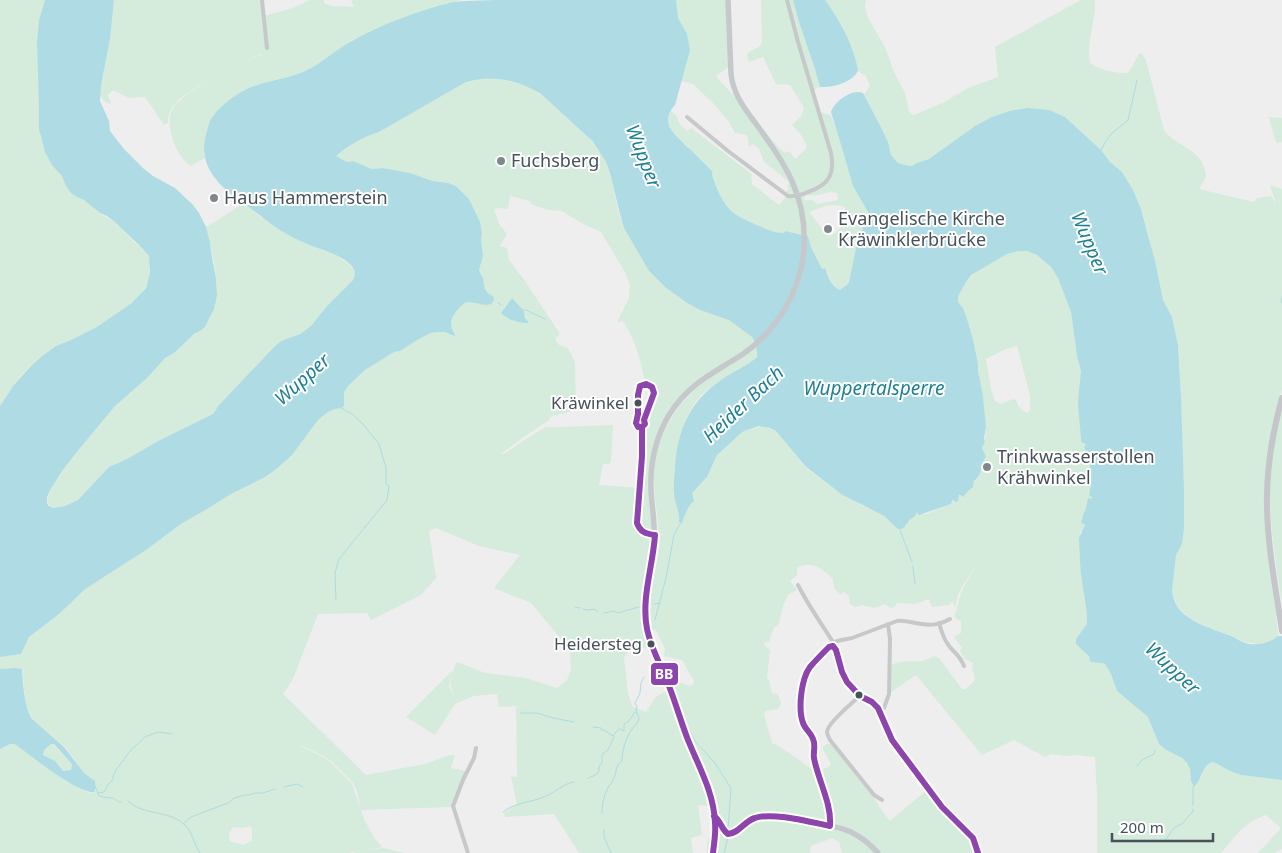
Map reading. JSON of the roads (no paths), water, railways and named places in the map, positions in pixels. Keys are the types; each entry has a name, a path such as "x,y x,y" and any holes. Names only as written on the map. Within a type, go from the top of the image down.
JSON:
{"main road":[{"path":"713,853 715,836 714,816 708,787 687,737 647,628 645,604 655,535 651,469 656,445 663,426 676,404 695,385 759,341 782,314 790,300 800,272 804,236 798,196 792,179 783,162 734,91 731,77 728,0"},
{"path":"1282,398 1275,424 1271,451 1267,509 1282,630"},
{"path":"714,816 718,818 723,831 728,834 737,832 752,818 763,816 775,816 830,826 856,835 878,853"}],"street":[{"path":"262,0 267,48"},
{"path":"687,117 728,151 786,194 798,196 819,188 826,182 832,171 829,142 787,0"},
{"path":"642,427 642,456 637,522 639,528 645,534 655,535"},
{"path":"798,585 832,640 844,678 860,696 872,702 881,712 892,740 942,807 968,831 973,838 978,853"},
{"path":"830,826 831,817 814,756 814,740 802,721 800,704 803,685 810,668 837,641 852,638 904,620 923,625 939,623 950,619"},
{"path":"939,623 945,640 958,654 964,666"},
{"path":"881,712 889,694 890,639 888,624"},
{"path":"860,696 829,726 827,734 870,790 882,800"},
{"path":"468,853 453,806 474,758 476,748"}],"water":[{"name":"Wuppertalsperre","path":"45,0 114,0 100,101 109,121 110,131 124,149 144,169 175,188 199,213 206,227 210,243 217,295 214,309 205,327 195,333 174,353 165,358 147,378 115,406 62,471 47,497 47,503 53,508 65,506 78,500 109,467 213,414 219,405 275,346 281,341 300,334 311,326 327,306 353,280 355,274 348,262 291,237 224,188 216,180 205,159 206,134 210,120 216,112 241,92 303,72 350,42 400,19 461,1 676,0 678,18 687,34 690,50 675,105 668,117 670,128 712,171 713,179 727,207 742,218 770,230 783,233 786,231 808,236 811,247 822,269 825,268 832,284 840,290 849,282 856,248 868,212 853,186 831,112 840,100 854,92 863,93 888,142 891,155 898,163 909,166 929,159 975,126 992,117 1010,111 1027,108 1049,110 1065,117 1122,172 1133,190 1141,209 1163,300 1172,317 1178,345 1184,488 1184,529 1182,544 1176,555 1172,591 1176,605 1190,619 1249,644 1265,643 1278,636 1282,636 1282,780 1241,775 1212,762 1208,764 1194,787 1187,763 1159,744 1148,717 1117,691 1105,664 1090,661 1089,656 1076,644 1076,639 1087,624 1079,538 1085,525 1081,522 1088,498 1091,499 1092,497 1089,495 1091,477 1090,465 1084,447 1086,444 1081,442 1078,402 1081,371 1071,312 1058,278 1051,267 1037,255 1027,251 1007,254 971,275 958,296 958,302 963,308 973,339 978,364 986,427 985,442 982,448 986,457 973,487 963,497 959,495 958,501 955,502 953,499 951,504 919,515 917,512 905,527 898,529 884,516 841,494 805,466 776,431 759,426 744,431 717,455 707,477 692,493 694,501 688,508 682,523 680,523 674,496 674,484 676,455 682,430 693,408 710,389 757,357 754,341 752,337 729,320 700,310 687,303 665,287 649,271 624,228 606,162 592,140 540,93 513,82 494,79 466,82 379,132 356,142 336,156 347,162 353,161 372,169 383,168 410,173 456,186 469,199 480,222 483,256 479,270 485,289 493,296 494,300 491,304 464,303 451,321 451,327 455,336 444,332 431,333 400,351 394,352 365,370 344,392 344,406 328,412 318,420 292,455 275,470 181,524 146,550 85,589 59,614 29,637 21,654 0,657 0,406 13,386 42,356 56,346 97,327 132,303 146,288 150,272 149,256 143,249 107,216 71,193 62,176 52,165 45,152 39,130 37,42 39,20"},
{"path":"793,0 825,0 850,42 858,70 852,78 836,85 820,87"},
{"path":"512,298 524,311 525,318 529,323 514,321 501,313"},
{"path":"0,669 22,669 25,700 31,718 64,747 84,773 95,781 96,788 94,792 87,791 66,781 15,744 10,744 0,749","holes":["51,744 54,744 71,763 71,770 63,771 55,761 43,755 44,750"]}],"waterway":[{"path":"1107,140 1110,135 1128,120 1137,80"},
{"path":"1100,152 1106,141"},
{"path":"1281,298 1282,303"},
{"path":"522,310 545,319"},
{"path":"336,600 335,573 339,559 387,500 389,486 386,484 386,468 379,444 362,423 352,414 341,408"},
{"name":"Heider Bach","path":"655,620 666,578 674,535 680,524"},
{"path":"900,530 912,562"},
{"path":"913,566 915,584"},
{"name":"Heider Bach","path":"654,604 660,603"},
{"path":"575,607 580,608"},
{"path":"604,613 614,611 618,613 639,607"},
{"path":"583,609 595,609 598,612"},
{"path":"602,813 605,796 622,761 626,740 639,719 635,703 644,677"},
{"path":"593,727 601,728 602,731 604,730 613,736 620,729 624,731 624,724 629,721 635,712"},
{"path":"521,713 537,713 574,722"},
{"name":"Heider Bach","path":"689,730 695,741 714,762 731,788 728,830"},
{"path":"109,784 116,770 130,751 145,737 158,732 172,734"},
{"path":"588,778 598,773 599,766 602,763 602,754 608,750 614,737"},
{"path":"1137,766 1142,760 1154,754 1155,750"},
{"path":"503,812 508,808 544,797 564,785 574,782"},
{"path":"284,787 297,784 303,787"},
{"path":"98,793 104,792 108,785"},
{"path":"1193,786 1193,805"},
{"path":"95,787 99,796 121,802"},
{"path":"183,824 191,817 228,803 234,798 275,789"},
{"path":"128,801 141,809 179,820 188,828 200,853"},
{"path":"1164,842 1174,828 1183,823 1193,809"},
{"path":"604,830 604,837 611,853"},
{"name":"Heider Bach","path":"724,853 728,837"}],"place":[{"name":"Fuchsberg","path":"501,161"},
{"name":"Haus Hammerstein","path":"214,198"},
{"name":"Evangelische Kirche Kräwinklerbrücke","path":"828,229"},
{"name":"Kräwinkel","path":"638,403"},
{"name":"Trinkwasserstollen Krähwinkel","path":"987,467"},
{"name":"Heidersteg","path":"651,644"}],"water label":[{"name":"Wupper","path":"644,156"},
{"name":"Wupper","path":"1090,243"},
{"name":"Wupper","path":"302,379"},
{"name":"Wupper","path":"1173,668"}]}
